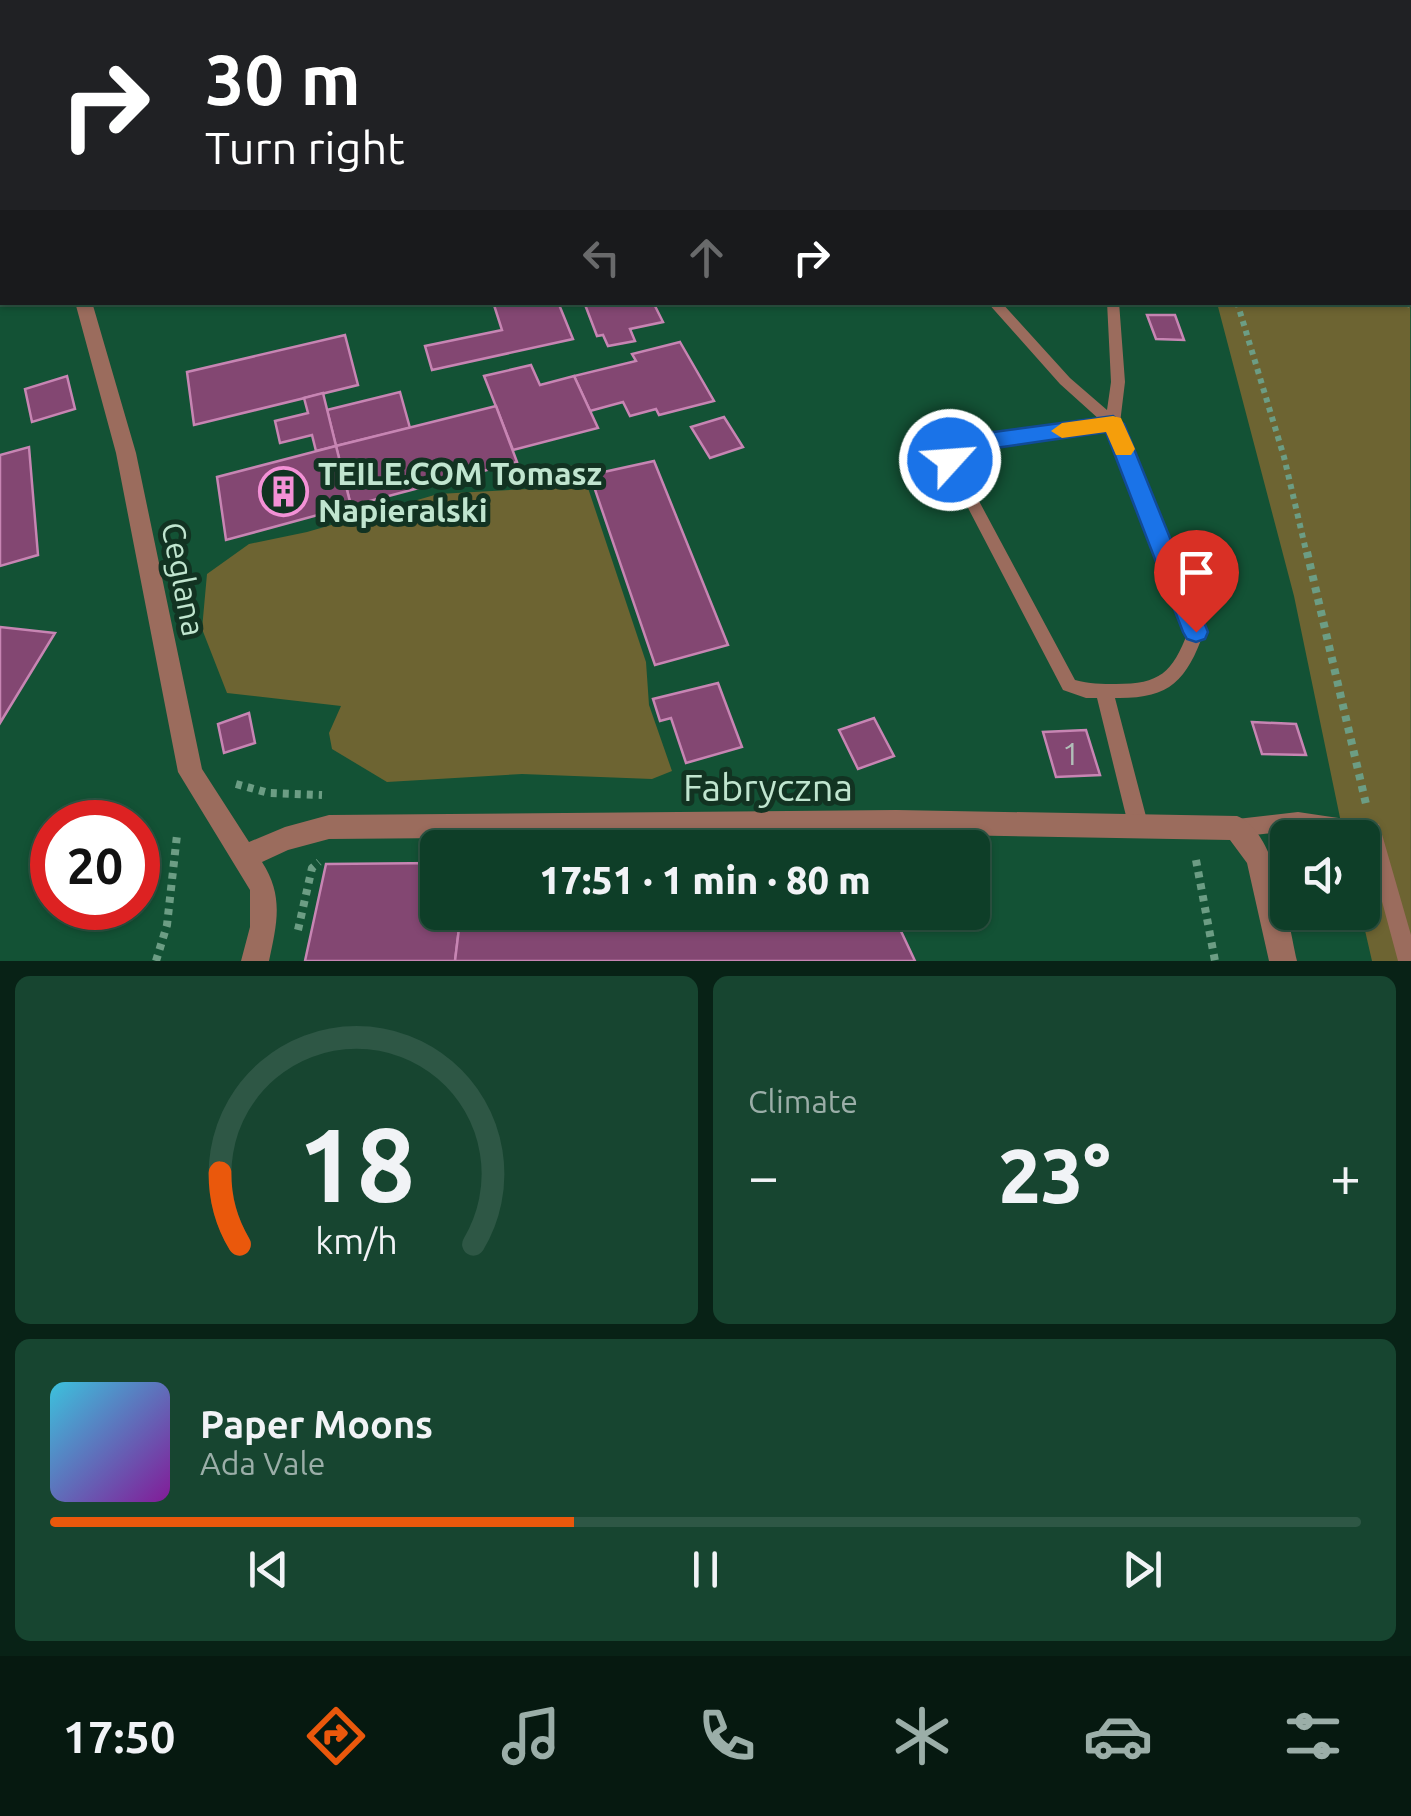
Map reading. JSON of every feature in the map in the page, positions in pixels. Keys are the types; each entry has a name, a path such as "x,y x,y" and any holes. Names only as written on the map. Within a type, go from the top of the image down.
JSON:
{"street":[{"name":"Ceglana","path":"84,305 126,454 190,772 262,887 263,927 255,961"},
{"name":"Fabryczna","path":"244,857 285,838 329,827 1138,824 1236,828"},
{"path":"1236,828 1259,858 1283,961"}],"lane":[{"path":"996,305 1064,381 1113,424 1196,632 1186,662 1167,683 1147,692 1086,692 1069,685 950,460 952,449 964,444 1113,424"},
{"path":"1112,305 1118,382 1113,424"},
{"path":"1104,691 1138,824"},
{"name":"Fabryczna","path":"1236,828 1270,824"},
{"path":"1380,859 1408,961"}],"path":[{"path":"1238,305 1284,456 1370,820"},
{"path":"226,778 268,793 332,795"},
{"path":"156,961 167,925 177,834"},
{"path":"295,942 312,868 327,855"},
{"path":"1179,858 1198,860 1215,961"}],"shaded area":[{"path":"1218,305 1410,305 1411,961 1372,961 1365,930 1380,930 1380,820 1340,820 1294,596"},
{"path":"587,464 584,476 646,662 649,705 672,771 652,779 522,774 387,782 332,749 329,733 341,706 227,693 202,629 207,574 249,544 307,532 438,494 528,489 569,466"}],"building":[{"path":"494,305 559,305 573,339 432,370 425,346 502,330"},
{"path":"585,305 654,305 663,322 630,329 635,341 608,346 603,335 597,336"},
{"path":"1147,315 1175,315 1184,340 1156,339"},
{"path":"345,335 358,385 194,425 187,372"},
{"path":"680,342 714,401 659,415 656,409 630,416 623,402 590,411 574,376 636,361 632,354"},
{"path":"531,365 540,385 574,376 598,428 513,450 484,376"},
{"path":"67,376 75,409 32,422 25,389"},
{"path":"400,392 410,428 336,446 327,410"},
{"path":"323,393 336,446 316,451 312,435 280,443 275,421 308,413 304,398"},
{"path":"496,406 517,462 351,506 336,446"},
{"path":"724,417 743,447 710,458 691,427"},
{"name":"TEILE.COM Tomasz Napieralski","path":"336,446 351,506 226,540 217,477"},
{"path":"29,447 38,555 0,566 0,455"},
{"path":"654,461 728,645 655,665 590,475"},
{"path":"0,627 55,633 0,723"},
{"path":"718,683 742,747 686,763 671,718 660,721 653,699"},
{"path":"249,713 255,743 224,753 218,724"},
{"path":"874,718 894,756 858,769 839,730"},
{"path":"1252,722 1296,724 1306,755 1262,754"},
{"path":"1086,730 1100,775 1056,777 1043,732"},
{"path":"420,863 420,930 459,930 455,961 305,961 326,864"},
{"path":"459,930 900,930 915,961 455,961"}],"slow traffic":[{"path":"1062,431 1113,424 1123,449"}],"place":[{"name":"TEILE.COM Tomasz Napieralski","path":"283,491"}],"route":[{"path":"950,460 952,449 964,444 1113,424 1196,632"}]}
